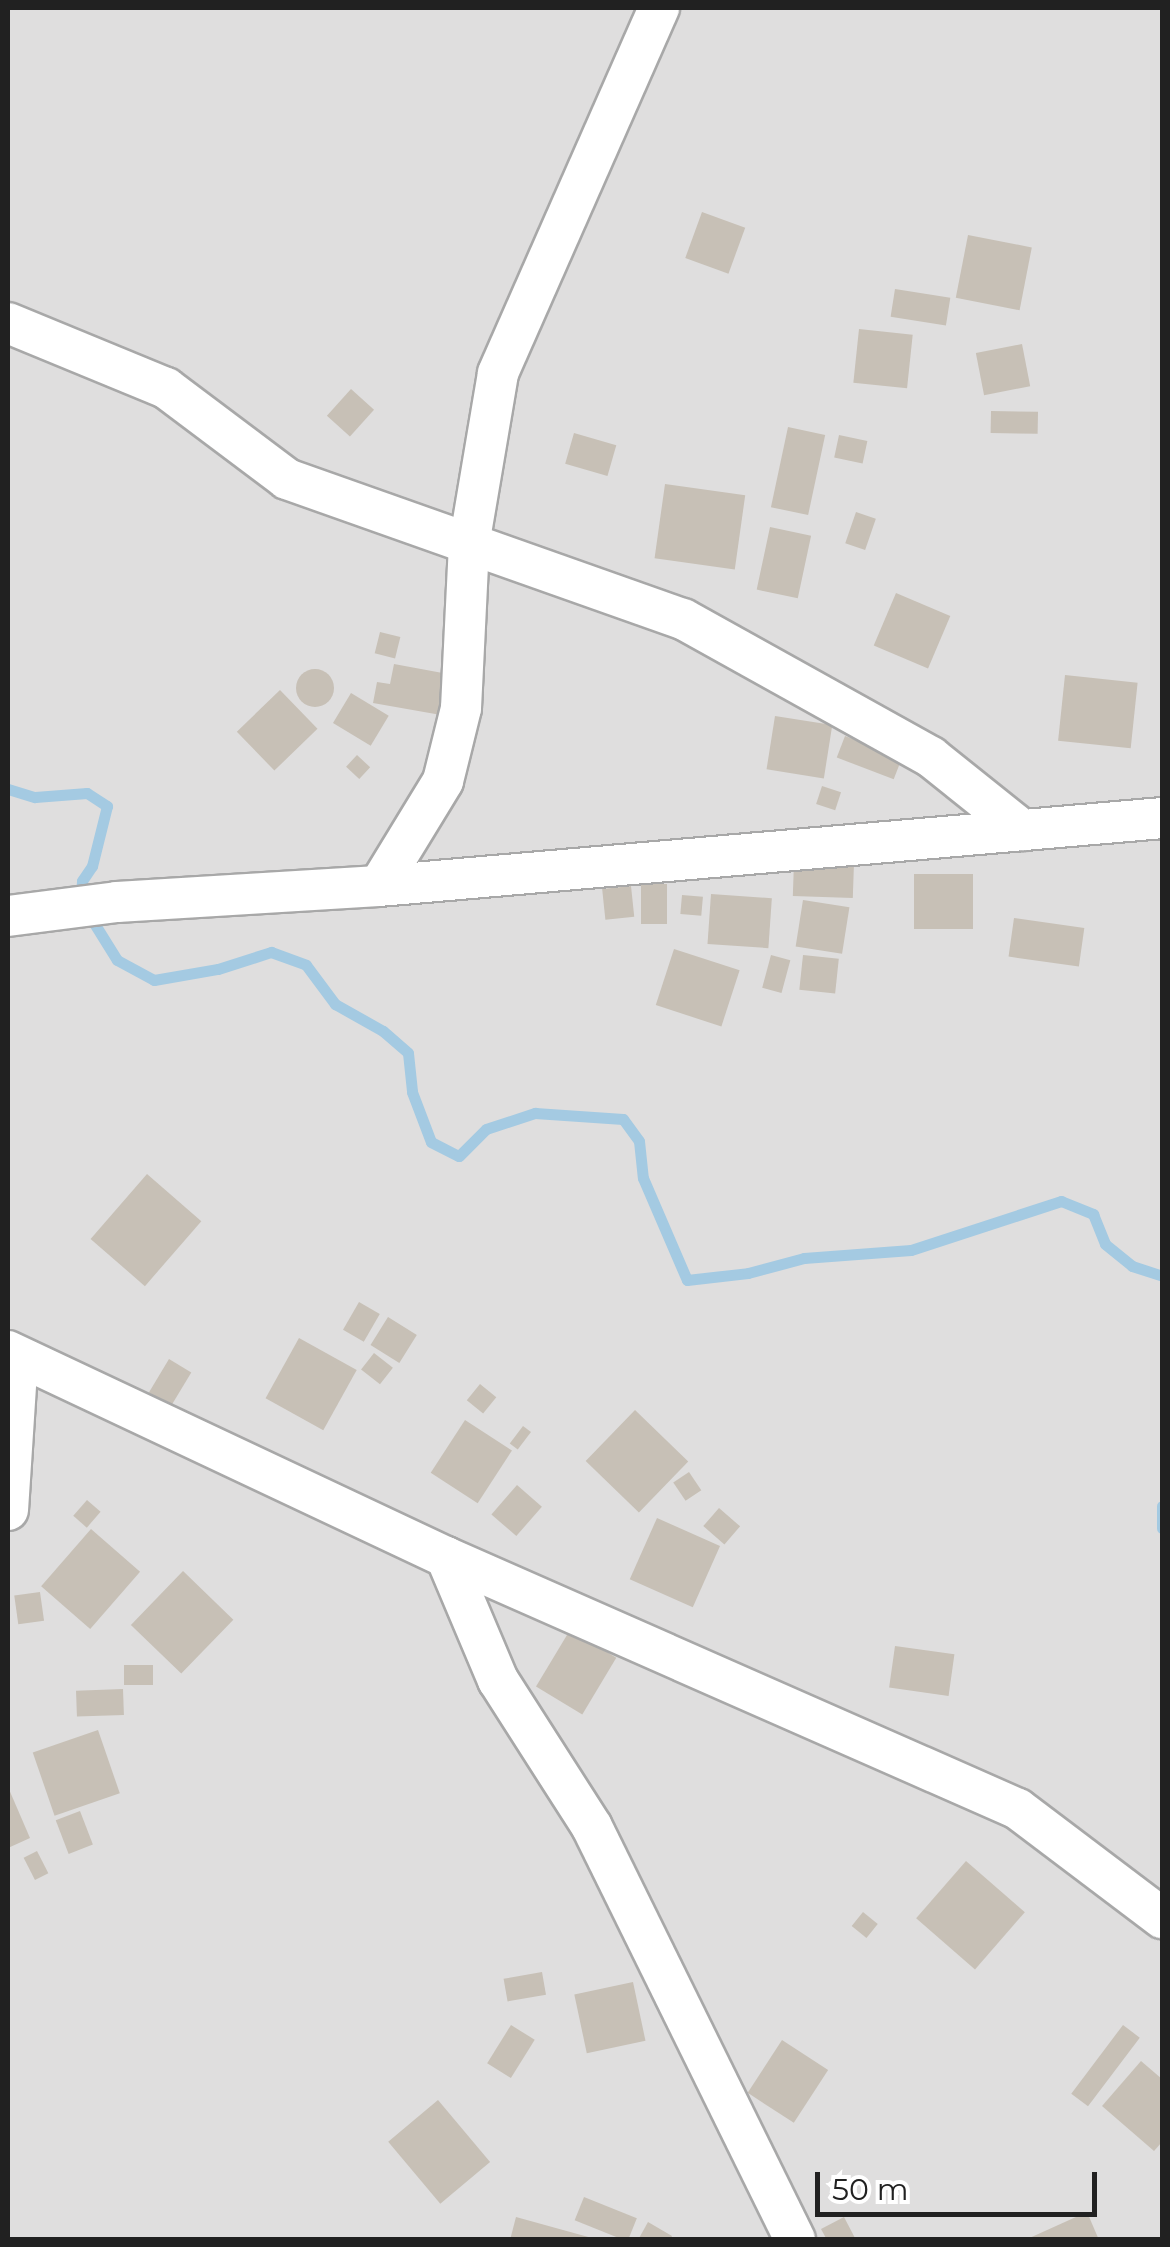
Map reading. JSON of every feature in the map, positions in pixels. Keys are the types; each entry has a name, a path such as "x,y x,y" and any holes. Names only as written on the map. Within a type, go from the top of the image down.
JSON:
{"street":[{"path":"379,886 442,781 461,708 469,544 498,373 660,8"},
{"path":"8,323 166,388 287,479 682,619 931,757 1022,830"},
{"path":"8,916 117,902 379,886 1162,818"},
{"path":"8,1510 13,1354 446,1558 1018,1809 1162,1918"},
{"path":"446,1558 498,1680 592,1827 796,2240"}],"shaded area":[{"path":"8,8 1162,8 1162,2239 8,2239"}],"building":[{"path":"702,212 745,228 728,274 685,258"},
{"path":"968,235 1032,247 1020,310 956,298"},
{"path":"895,289 950,298 946,325 891,317"},
{"path":"859,329 913,335 907,388 853,383"},
{"path":"1022,344 1030,386 984,395 976,353"},
{"path":"351,389 374,410 350,436 327,416"},
{"path":"991,411 1038,412 1038,434 991,433"},
{"path":"788,427 825,435 808,515 771,507"},
{"path":"574,433 616,445 607,476 565,464"},
{"path":"839,435 867,441 863,464 834,457"},
{"path":"665,484 745,495 735,570 655,558"},
{"path":"856,512 876,519 865,550 845,543"},
{"path":"770,527 811,536 798,598 757,590"},
{"path":"896,593 950,616 928,669 874,645"},
{"path":"380,632 400,637 395,658 375,653"},
{"path":"394,664 448,674 441,715 373,703 377,682 390,684"},
{"path":"315,669 329,674 334,688 329,702 315,707 301,702 296,688 301,674"},
{"path":"1065,675 1138,683 1131,748 1058,741"},
{"path":"280,690 318,729 274,771 237,732"},
{"path":"351,693 389,716 371,746 333,723"},
{"path":"775,716 832,725 824,778 767,769"},
{"path":"845,736 902,758 894,779 837,757"},
{"path":"357,755 370,767 359,779 346,767"},
{"path":"822,786 841,792 835,810 816,804"},
{"path":"794,862 854,864 853,898 793,896"},
{"path":"914,874 973,874 973,929 914,929"},
{"path":"641,884 667,884 667,924 641,924"},
{"path":"631,886 634,917 605,920 602,889"},
{"path":"711,894 772,898 768,948 708,944"},
{"path":"682,895 703,897 701,916 680,914"},
{"path":"803,900 849,907 842,954 796,946"},
{"path":"1014,918 1084,928 1079,967 1009,957"},
{"path":"674,949 740,970 721,1026 656,1005"},
{"path":"771,955 790,960 782,993 762,988"},
{"path":"803,955 839,959 835,994 799,990"},
{"path":"147,1174 201,1221 145,1286 91,1239"},
{"path":"359,1302 380,1314 364,1342 343,1330"},
{"path":"388,1317 417,1335 399,1363 371,1345"},
{"path":"299,1338 357,1370 323,1430 266,1398"},
{"path":"374,1353 393,1368 380,1384 361,1370"},
{"path":"169,1359 191,1372 171,1406 149,1392"},
{"path":"480,1384 496,1397 483,1414 467,1400"},
{"path":"635,1410 688,1461 639,1512 586,1461"},
{"path":"465,1420 512,1450 478,1503 431,1473"},
{"path":"523,1426 531,1432 518,1450 510,1444"},
{"path":"689,1472 701,1490 686,1501 673,1483"},
{"path":"517,1485 542,1507 516,1536 491,1514"},
{"path":"87,1500 101,1512 87,1528 73,1516"},
{"path":"719,1508 740,1526 724,1544 703,1526"},
{"path":"657,1518 720,1546 693,1607 630,1579"},
{"path":"91,1529 140,1572 90,1629 41,1586"},
{"path":"183,1571 233,1620 181,1674 131,1625"},
{"path":"40,1592 44,1621 18,1624 14,1596"},
{"path":"570,1630 616,1658 582,1714 536,1687"},
{"path":"895,1646 954,1654 949,1696 889,1688"},
{"path":"124,1665 153,1665 153,1685 124,1685"},
{"path":"123,1689 124,1715 77,1717 76,1691"},
{"path":"98,1730 120,1793 55,1816 33,1752"},
{"path":"8,1787 30,1838 8,1848"},
{"path":"80,1811 93,1845 69,1854 56,1820"},
{"path":"37,1851 48,1873 35,1880 24,1858"},
{"path":"966,1861 1025,1912 975,1970 916,1918"},
{"path":"863,1912 878,1924 866,1938 852,1926"},
{"path":"542,1972 546,1995 508,2001 504,1979"},
{"path":"633,1982 645,2041 587,2053 574,1994"},
{"path":"511,2025 535,2040 511,2078 487,2063"},
{"path":"1123,2025 1140,2038 1088,2106 1071,2094"},
{"path":"782,2040 828,2070 794,2123 748,2093"},
{"path":"1141,2061 1162,2079 1162,2142 1154,2151 1102,2106"},
{"path":"438,2100 490,2162 440,2204 388,2142"},
{"path":"584,2197 637,2218 628,2240 575,2220"},
{"path":"1087,2212 1099,2240 1025,2240"},
{"path":"516,2217 592,2238 592,2240 510,2240"},
{"path":"844,2217 856,2240 827,2240 821,2229"},
{"path":"648,2222 672,2236 670,2240 638,2240"}],"waterway":[{"path":"8,789 35,797 87,793 107,806 92,866 82,881 81,898"},
{"path":"89,915 117,960 154,980 218,969 271,952 306,965 335,1004 383,1031 408,1053 412,1092 431,1142 459,1156 486,1129 535,1113 623,1119 639,1141 643,1178 687,1280 748,1273 804,1258 911,1250 1061,1201 1093,1214 1105,1244 1132,1266 1162,1276"},
{"path":"1162,1506 1162,1528"}]}
